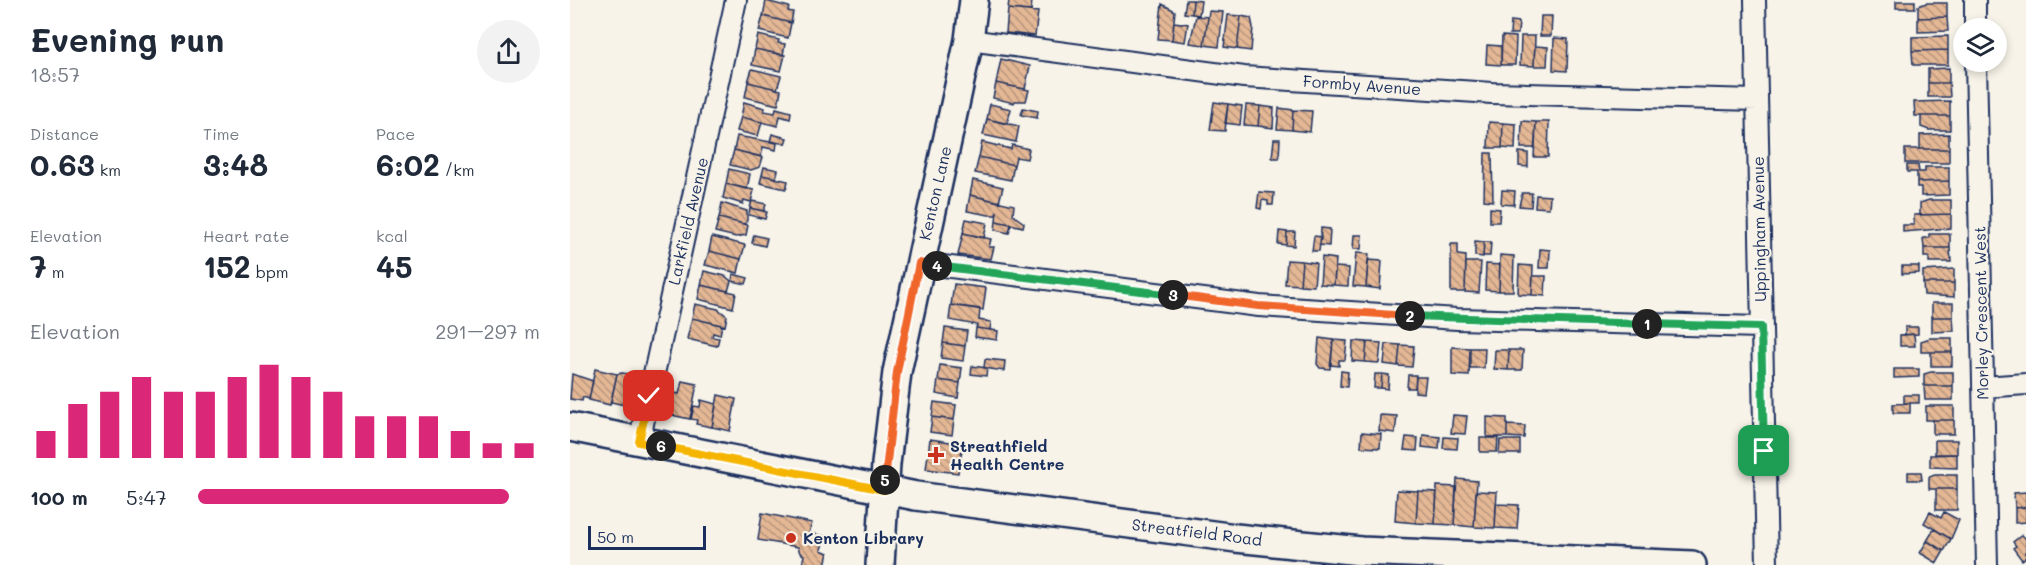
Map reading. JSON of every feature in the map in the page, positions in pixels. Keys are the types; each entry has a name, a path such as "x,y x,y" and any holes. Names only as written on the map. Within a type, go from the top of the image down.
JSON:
{"street":[{"name":"Larkfield Avenue","path":"639,442 736,0"},
{"name":"Kenton Lane","path":"880,565 884,490 897,372 969,40 974,0"},
{"name":"Uppingham Avenue","path":"1755,0 1767,565"},
{"path":"1975,0 1975,18"},
{"name":"Formby Avenue","path":"969,40 1244,77 1492,93 1757,100"},
{"name":"Morley Crescent West","path":"1976,72 1987,565"},
{"path":"919,263 1258,306 1457,319 1761,327"},
{"path":"1983,387 2026,384"},
{"name":"Streatfield Road","path":"570,428 884,490 1236,538 1360,551 1692,565"}],"building":[{"path":"1009,0 1032,0 1031,11 1008,9"},
{"path":"1186,0 1193,0 1192,14 1184,13"},
{"path":"1193,0 1201,1 1199,15 1192,14"},
{"path":"766,1 789,7 788,11 793,12 791,23 763,16"},
{"path":"1896,1 1915,1 1915,8 1896,8"},
{"path":"1926,3 1947,3 1947,17 1918,18 1918,6"},
{"path":"1162,4 1175,11 1172,40 1158,39"},
{"path":"1008,9 1038,12 1035,36 1006,33"},
{"path":"1209,11 1223,12 1219,47 1204,45"},
{"path":"1228,15 1241,16 1237,49 1224,47"},
{"path":"763,16 791,23 788,38 759,31"},
{"path":"1196,16 1208,17 1204,45 1190,43"},
{"path":"1241,16 1251,18 1253,27 1251,51 1237,49"},
{"path":"1541,16 1552,16 1551,36 1540,36"},
{"path":"1947,17 1948,31 1918,32 1918,18"},
{"path":"1511,21 1519,22 1518,34 1510,34"},
{"path":"1174,22 1188,24 1185,42 1172,40"},
{"path":"758,35 779,40 778,43 785,44 783,55 755,49"},
{"path":"1502,36 1516,37 1515,65 1501,65"},
{"path":"1521,36 1535,36 1534,66 1520,65"},
{"path":"1948,36 1948,50 1912,51 1912,37"},
{"path":"1554,38 1568,39 1567,71 1553,70"},
{"path":"1487,45 1501,46 1501,65 1486,64"},
{"path":"1535,46 1548,47 1547,66 1534,66"},
{"path":"755,49 785,55 781,71 752,65"},
{"path":"1948,50 1948,65 1913,65 1912,51"},
{"path":"1001,59 1030,66 1025,89 996,83"},
{"path":"1949,68 1949,83 1928,83 1928,69"},
{"path":"752,69 781,76 777,89 748,82"},
{"path":"748,82 781,90 778,105 745,97"},
{"path":"996,83 1029,90 1026,101 1015,101 1014,103 993,98"},
{"path":"1928,83 1949,83 1950,97 1928,97"},
{"path":"1950,101 1950,116 1915,116 1914,102"},
{"path":"744,102 765,108 764,111 775,113 776,108 791,112 790,119 780,116 778,126 741,117"},
{"path":"1214,102 1228,104 1225,131 1210,130"},
{"path":"990,104 1011,109 1007,124 987,119"},
{"path":"1228,104 1242,106 1240,125 1225,123"},
{"path":"1246,105 1260,106 1258,126 1244,125"},
{"path":"1260,106 1274,108 1273,128 1258,126"},
{"path":"1023,108 1038,111 1037,118 1021,115"},
{"path":"1279,108 1293,110 1292,130 1277,129"},
{"path":"1293,110 1312,111 1310,132 1292,130"},
{"path":"1921,116 1950,116 1950,130 1929,130 1921,127"},
{"path":"741,117 762,122 758,136 737,131"},
{"path":"987,119 1019,126 1016,142 983,135"},
{"path":"1522,121 1536,122 1535,148 1521,148"},
{"path":"1489,122 1503,123 1502,148 1488,148"},
{"path":"1536,122 1549,122 1548,157 1534,157"},
{"path":"1503,123 1516,124 1515,149 1502,148"},
{"path":"772,134 787,138 785,144 770,141"},
{"path":"1949,134 1949,149 1920,149 1920,135"},
{"path":"737,136 777,143 776,150 763,147 761,157 734,150"},
{"path":"1274,139 1280,139 1279,158 1272,158"},
{"path":"982,142 1011,149 1012,145 1029,149 1027,159 1016,157 1014,165 979,157"},
{"path":"1905,149 1949,149 1949,163 1905,163"},
{"path":"734,150 763,157 760,167 751,170 730,165"},
{"path":"1519,152 1528,153 1528,167 1519,166"},
{"path":"1485,153 1492,153 1493,201 1484,200"},
{"path":"979,157 1014,165 1011,180 975,173"},
{"path":"1907,165 1918,165 1919,172 1925,172 1925,167 1949,167 1949,181 1917,182 1917,172 1907,172"},
{"path":"764,167 778,170 776,178 762,175"},
{"path":"729,169 750,174 747,189 726,184"},
{"path":"762,175 788,181 786,189 760,183"},
{"path":"973,180 1003,187 999,202 970,195"},
{"path":"1949,181 1949,195 1921,196 1921,187 1917,187 1917,182"},
{"path":"726,184 754,190 751,202 744,200 743,204 723,198"},
{"path":"1502,190 1515,191 1514,205 1501,204"},
{"path":"1259,192 1274,193 1273,205 1268,205 1268,201 1262,200 1261,209 1257,208"},
{"path":"1522,193 1532,193 1531,207 1519,206"},
{"path":"970,195 1014,205 1013,215 1024,223 1023,227 996,221 997,211 996,215 989,215 967,211"},
{"path":"1536,195 1550,196 1549,208 1535,207"},
{"path":"1929,200 1951,200 1951,214 1920,215 1920,203"},
{"path":"752,201 766,204 764,211 750,208"},
{"path":"722,203 747,211 747,221 744,224 719,218"},
{"path":"750,208 767,212 765,219 749,215"},
{"path":"1490,208 1500,209 1499,222 1490,222"},
{"path":"1951,214 1951,228 1903,232 1903,225 1914,225 1914,215"},
{"path":"719,218 748,225 746,235 736,237 715,232"},
{"path":"966,219 987,223 984,238 963,233"},
{"path":"996,221 1011,224 1009,233 995,230"},
{"path":"1321,228 1330,229 1329,246 1320,245"},
{"path":"1279,231 1287,232 1286,245 1278,244"},
{"path":"1287,232 1295,232 1294,246 1286,245"},
{"path":"963,233 991,239 989,247 994,247 991,259 958,255"},
{"path":"1929,234 1950,234 1950,248 1924,248 1923,238 1929,238"},
{"path":"754,235 767,238 765,246 752,243"},
{"path":"1354,235 1362,235 1361,249 1353,249"},
{"path":"1314,236 1321,237 1319,251 1312,251"},
{"path":"712,237 745,245 741,259 709,251"},
{"path":"1475,241 1484,242 1483,257 1475,256"},
{"path":"1484,242 1491,242 1490,256 1483,256"},
{"path":"1451,244 1458,244 1458,255 1466,256 1465,292 1451,292"},
{"path":"1924,248 1950,248 1951,262 1929,262 1929,257 1924,257"},
{"path":"1540,249 1550,250 1549,268 1539,268"},
{"path":"709,251 741,259 738,273 705,265"},
{"path":"1356,253 1369,254 1366,287 1353,286"},
{"path":"1500,255 1514,256 1513,291 1499,291"},
{"path":"1322,257 1336,259 1334,285 1320,284"},
{"path":"1287,260 1302,261 1300,285 1285,284"},
{"path":"1368,260 1382,261 1380,289 1366,287"},
{"path":"1302,261 1316,263 1314,286 1300,285"},
{"path":"1466,262 1481,262 1479,293 1465,292"},
{"path":"1486,264 1500,265 1499,291 1485,290"},
{"path":"1519,265 1533,266 1532,295 1518,294"},
{"path":"1902,266 1919,266 1919,273 1902,274"},
{"path":"1335,267 1349,268 1348,286 1334,285"},
{"path":"1954,269 1954,283 1923,283 1923,271"},
{"path":"704,271 725,276 731,281 728,291 701,285"},
{"path":"733,274 748,278 746,284 732,281"},
{"path":"1533,276 1546,276 1545,296 1532,295"},
{"path":"1923,283 1954,283 1954,297 1924,295"},
{"path":"954,284 986,288 983,310 951,305"},
{"path":"701,285 736,293 733,308 698,299"},
{"path":"1932,303 1953,303 1953,317 1932,317"},
{"path":"695,304 718,309 727,316 725,326 692,318"},
{"path":"951,305 980,309 979,320 991,322 990,330 949,320"},
{"path":"1932,317 1953,317 1954,331 1932,332"},
{"path":"692,318 722,325 720,335 713,333 712,337 719,338 717,346 687,339"},
{"path":"1905,327 1918,327 1918,334 1905,335"},
{"path":"945,328 967,331 965,346 943,343"},
{"path":"976,328 998,331 997,340 975,337"},
{"path":"1914,334 1915,346 1900,346 1900,335"},
{"path":"1319,338 1333,340 1330,369 1320,368 1317,364"},
{"path":"1930,338 1952,338 1952,352 1921,352 1921,341"},
{"path":"1333,340 1347,341 1345,360 1339,360 1339,366 1331,365"},
{"path":"1353,341 1367,342 1365,362 1352,361"},
{"path":"1367,342 1381,343 1379,363 1365,362"},
{"path":"943,343 965,346 963,361 941,358"},
{"path":"1386,344 1400,345 1398,366 1384,364"},
{"path":"1400,345 1414,346 1412,367 1398,366"},
{"path":"1452,347 1470,348 1469,376 1452,375"},
{"path":"1470,348 1485,348 1484,368 1470,368"},
{"path":"1495,350 1509,350 1508,370 1494,369"},
{"path":"1509,350 1523,350 1522,370 1508,370"},
{"path":"1931,352 1952,352 1952,366 1931,366"},
{"path":"985,359 1005,361 1004,371 984,368"},
{"path":"940,365 962,368 960,383 938,380"},
{"path":"972,366 987,368 986,376 971,374"},
{"path":"595,369 617,374 610,405 589,400"},
{"path":"1894,369 1919,369 1919,377 1894,378"},
{"path":"1341,371 1348,372 1347,387 1340,386"},
{"path":"1953,372 1953,386 1924,386 1924,374"},
{"path":"572,374 593,381 589,399 583,397 582,401 570,399"},
{"path":"617,374 636,375 634,382 630,381 625,405 611,402"},
{"path":"1375,374 1382,374 1381,388 1374,388"},
{"path":"1382,374 1389,375 1388,389 1381,388"},
{"path":"1408,375 1416,375 1415,388 1407,388"},
{"path":"1416,377 1426,377 1424,393 1415,392"},
{"path":"938,380 960,383 958,398 936,394"},
{"path":"682,381 697,384 690,419 666,414 671,392 679,394"},
{"path":"1924,386 1953,386 1953,400 1925,400"},
{"path":"718,395 736,399 730,431 712,427"},
{"path":"1904,395 1919,395 1919,403 1904,403"},
{"path":"701,400 716,404 712,427 696,424 697,420 691,419 694,406 700,407"},
{"path":"934,402 956,405 954,420 932,417"},
{"path":"1910,403 1910,413 1893,413 1893,404"},
{"path":"1926,406 1954,406 1954,420 1926,420"},
{"path":"1380,415 1397,416 1395,433 1379,431"},
{"path":"1453,415 1467,416 1465,434 1451,433"},
{"path":"932,417 954,420 952,435 930,432"},
{"path":"1487,417 1507,418 1507,437 1487,437"},
{"path":"1933,420 1954,420 1954,434 1933,434"},
{"path":"1507,425 1525,426 1524,438 1507,437"},
{"path":"1362,432 1381,434 1380,448 1361,447"},
{"path":"1423,435 1440,437 1439,449 1422,447"},
{"path":"1406,437 1418,438 1417,451 1404,450"},
{"path":"1444,437 1458,438 1457,449 1443,448"},
{"path":"1480,438 1498,438 1497,452 1480,452"},
{"path":"930,439 963,444 958,473 926,469"},
{"path":"1500,440 1520,440 1520,454 1499,454"},
{"path":"1935,440 1957,440 1957,454 1935,454"},
{"path":"1957,454 1957,468 1930,467 1930,455"},
{"path":"1908,472 1921,472 1922,480 1908,480"},
{"path":"1957,475 1957,489 1929,489 1929,477"},
{"path":"1457,479 1477,481 1474,527 1454,525"},
{"path":"1437,486 1456,487 1454,525 1435,524"},
{"path":"1936,489 1957,489 1957,510 1936,510"},
{"path":"1397,490 1418,491 1416,523 1395,521"},
{"path":"1418,491 1437,492 1435,524 1416,523"},
{"path":"1476,491 1497,492 1495,528 1474,527"},
{"path":"2026,492 2026,507 2015,508 2014,493"},
{"path":"1496,504 1519,505 1517,529 1495,528"},
{"path":"2026,507 2026,522 2015,523 2015,508"},
{"path":"1930,512 1941,518 1944,512 1959,520 1951,539 1924,523"},
{"name":"Kenton Library","path":"762,513 812,523 809,533 825,536 821,550 828,553 825,565 802,565 804,555 800,553 798,547 758,540"},
{"path":"1934,529 1951,539 1944,551 1927,541"},
{"path":"2022,535 2026,539 2026,557 2022,560 2013,548 2016,546 2013,542"},
{"path":"1927,541 1944,551 1937,563 1920,553"}],"place":[{"name":"Streathfield Health Centre","path":"936,455"},
{"name":"Kenton Library","path":"791,538"}],"route":[{"path":"649,396 639,442 884,490 897,372 919,263 1258,306 1457,319 1761,327 1764,451"}]}
